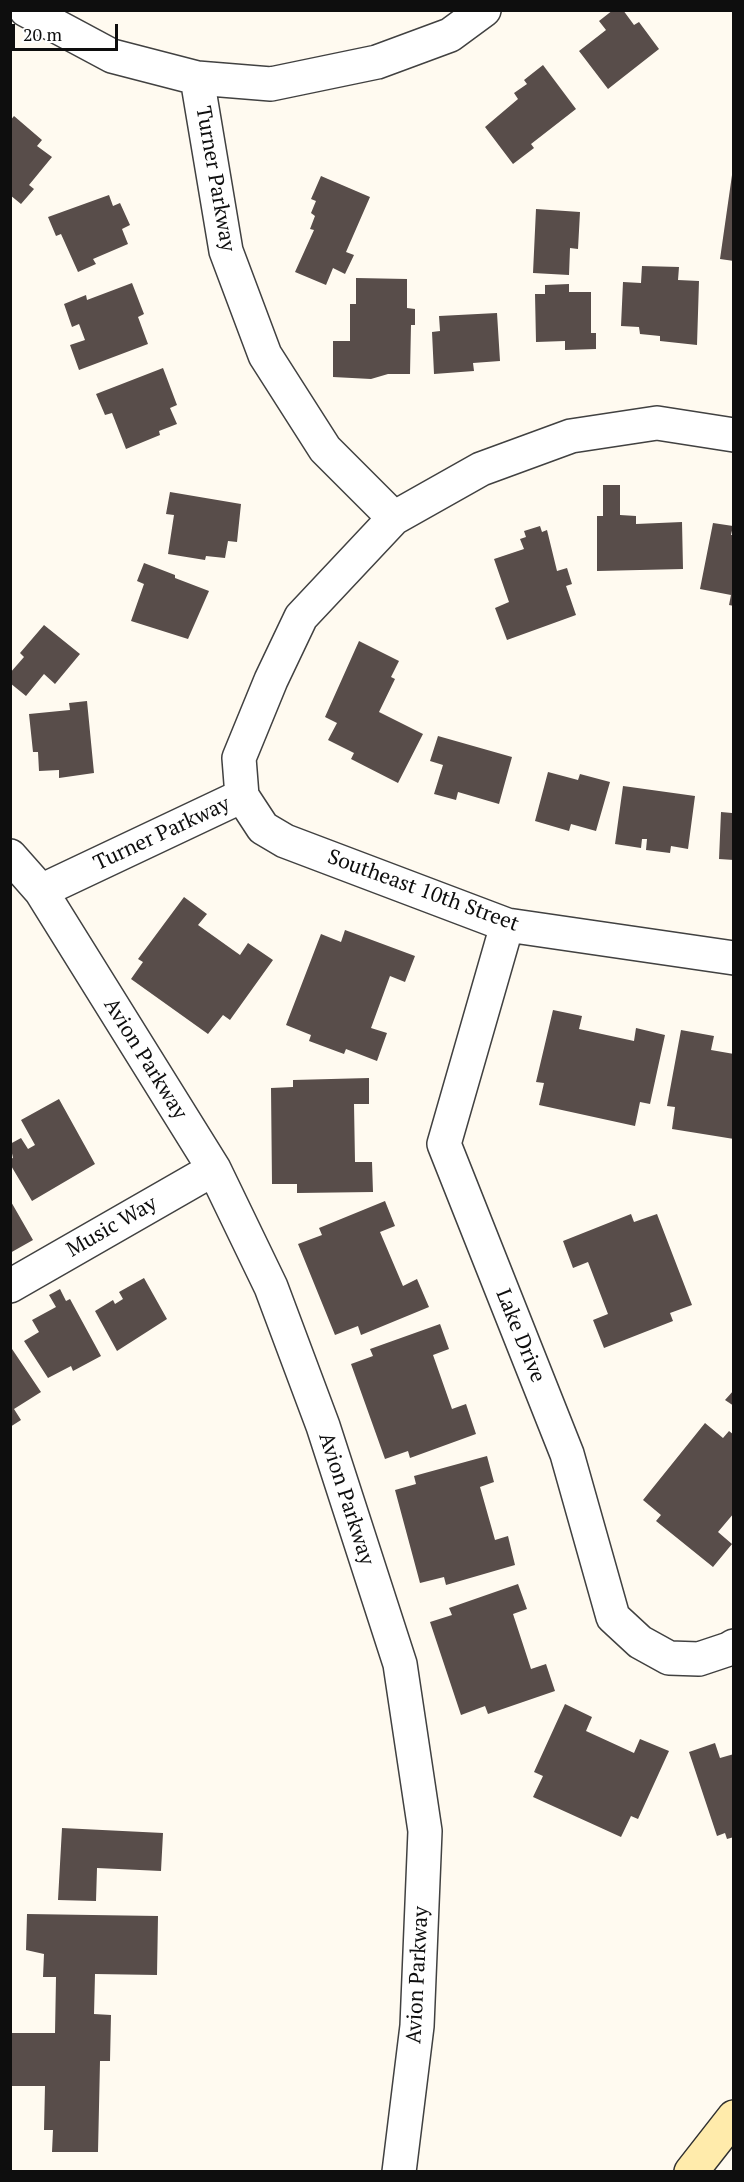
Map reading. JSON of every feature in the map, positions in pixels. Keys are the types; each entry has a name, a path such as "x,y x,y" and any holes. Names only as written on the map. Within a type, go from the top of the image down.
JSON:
{"street":[{"path":"26,10 112,56 197,78"},
{"name":"Turner Parkway","path":"41,891 242,796 239,758 271,680 301,617 394,518 325,449 265,355 226,251 197,78 271,84 377,62 450,35 483,10"},
{"path":"394,518 481,469 571,436 657,423 734,435"},
{"name":"Southeast 10th Street","path":"242,796 263,828 285,841 507,925 734,958"},
{"path":"10,856 41,891"},
{"name":"Avion Parkway","path":"41,891 214,1169 271,1287 323,1426 400,1664 425,1831 417,2026 399,2172"},
{"name":"Lake Drive","path":"507,925 444,1144 567,1454 613,1617 640,1642 669,1658 699,1659 734,1646"},
{"name":"Music Way","path":"10,1286 214,1169"},
{"path":"691,2172 734,2116"}],"building":[{"path":"613,10 623,10 634,25 639,22 659,49 608,89 579,51 606,30 599,21"},
{"path":"543,65 576,109 531,144 534,148 513,164 485,127 518,99 514,93 527,84 524,80"},
{"path":"14,116 42,140 37,146 52,157 29,185 34,189 21,204 10,195 10,121"},
{"path":"732,175 734,176 734,261 720,259"},
{"path":"321,176 370,197 346,252 354,255 345,274 333,268 326,285 295,272 314,230 310,229 315,216 311,213 316,201 311,199"},
{"path":"109,195 113,206 120,203 130,225 122,229 128,244 93,259 96,264 78,272 61,234 56,236 48,217"},
{"path":"536,209 580,212 578,249 570,248 569,275 533,273"},
{"path":"642,266 679,267 678,280 699,281 697,345 660,341 660,336 640,334 639,327 621,326 623,282 641,283"},
{"path":"356,278 407,279 407,308 415,309 415,325 411,325 410,374 388,374 371,379 333,377 333,341 350,341 350,304 356,304"},
{"path":"132,283 144,314 138,317 148,344 79,370 70,345 85,340 79,324 72,327 64,304 86,295 87,300"},
{"path":"569,284 569,292 591,292 591,333 596,333 596,349 565,350 565,341 536,342 535,294 545,294 545,285"},
{"path":"497,313 500,361 473,363 474,371 434,374 432,332 440,331 439,316"},
{"path":"163,368 177,405 170,408 177,424 159,431 160,435 126,449 112,413 105,415 96,394"},
{"path":"603,485 620,485 620,515 636,516 636,524 682,522 683,569 597,571 597,516 603,516"},
{"path":"170,492 241,504 237,542 228,541 225,558 206,556 205,560 168,554 174,515 166,514"},
{"path":"713,523 733,526 731,535 734,535 734,606 729,605 731,595 700,589"},
{"path":"540,526 542,532 547,530 557,571 567,568 572,584 566,586 576,615 507,640 495,608 509,602 494,559 524,549 520,539 526,537 524,531"},
{"path":"144,563 209,591 188,639 131,621 144,584 137,581"},
{"path":"44,625 80,654 55,684 44,674 26,696 10,683 10,673 24,657 20,653"},
{"path":"359,641 399,661 391,677 395,679 379,712 423,734 398,783 351,759 354,753 328,740 337,723 325,717"},
{"path":"87,701 94,773 59,778 59,770 39,771 38,752 33,752 29,714 70,710 69,703"},
{"path":"438,736 512,757 499,804 458,792 456,800 434,794 443,765 430,761"},
{"path":"548,772 578,780 580,774 610,782 596,831 571,824 569,831 535,821"},
{"path":"623,786 695,796 688,849 671,846 670,853 646,850 647,839 642,839 641,848 615,844"},
{"path":"734,809 734,860 719,859 721,812 732,813"},
{"path":"184,897 207,914 198,925 240,955 248,943 273,960 230,1020 223,1015 208,1034 131,979 143,962 138,959"},
{"path":"345,930 415,956 405,982 390,976 371,1028 387,1033 377,1061 346,1049 344,1054 309,1041 311,1035 286,1025 321,934 341,942"},
{"path":"553,1010 582,1016 579,1029 634,1041 636,1028 665,1035 650,1104 640,1102 635,1126 539,1105 544,1083 536,1082"},
{"path":"681,1030 714,1036 711,1050 734,1054 734,1139 672,1129 675,1107 667,1106"},
{"path":"369,1078 369,1104 354,1104 355,1162 372,1162 373,1192 297,1193 297,1184 272,1184 271,1088 293,1087 293,1080"},
{"path":"59,1099 95,1164 32,1201 10,1164 10,1159 13,1158 10,1144 21,1138 28,1149 35,1145 21,1120"},
{"path":"10,1200 33,1240 10,1253"},
{"path":"385,1201 395,1226 380,1232 403,1286 417,1279 429,1307 361,1335 358,1326 335,1335 298,1244 322,1235 319,1228"},
{"path":"631,1214 634,1222 657,1214 692,1305 670,1313 673,1321 604,1348 593,1320 608,1314 588,1262 573,1268 563,1241"},
{"path":"144,1278 167,1319 117,1351 95,1311 113,1300 115,1304 123,1299 119,1292"},
{"path":"60,1289 66,1301 70,1299 101,1356 73,1371 71,1366 48,1378 24,1341 39,1332 32,1320 56,1307 49,1295"},
{"path":"440,1324 449,1349 433,1355 452,1409 466,1404 476,1434 410,1458 408,1451 385,1459 351,1364 373,1356 370,1349"},
{"path":"10,1346 41,1392 14,1409 21,1420 10,1427"},
{"path":"734,1390 734,1406 725,1400"},
{"path":"705,1423 723,1438 729,1431 734,1435 734,1513 718,1532 732,1544 713,1567 656,1521 661,1515 643,1500"},
{"path":"487,1456 494,1482 480,1487 495,1540 508,1536 515,1565 446,1585 444,1577 420,1583 395,1490 416,1484 414,1476"},
{"path":"518,1584 527,1609 513,1614 531,1669 546,1664 555,1691 488,1714 485,1706 461,1715 430,1622 452,1615 449,1608"},
{"path":"565,1704 592,1717 586,1731 634,1753 640,1739 669,1751 638,1819 631,1816 621,1837 533,1797 543,1776 534,1772"},
{"path":"715,1743 720,1758 734,1754 734,1837 727,1839 725,1833 717,1836 689,1752"},
{"path":"62,1828 163,1833 161,1871 97,1868 96,1901 58,1900"},
{"path":"27,1914 158,1916 157,1975 95,1974 94,2014 111,2015 110,2061 100,2061 98,2152 52,2152 53,2130 44,2130 45,2086 10,2086 10,2033 55,2033 56,1977 43,1977 44,1954 26,1950"}]}
